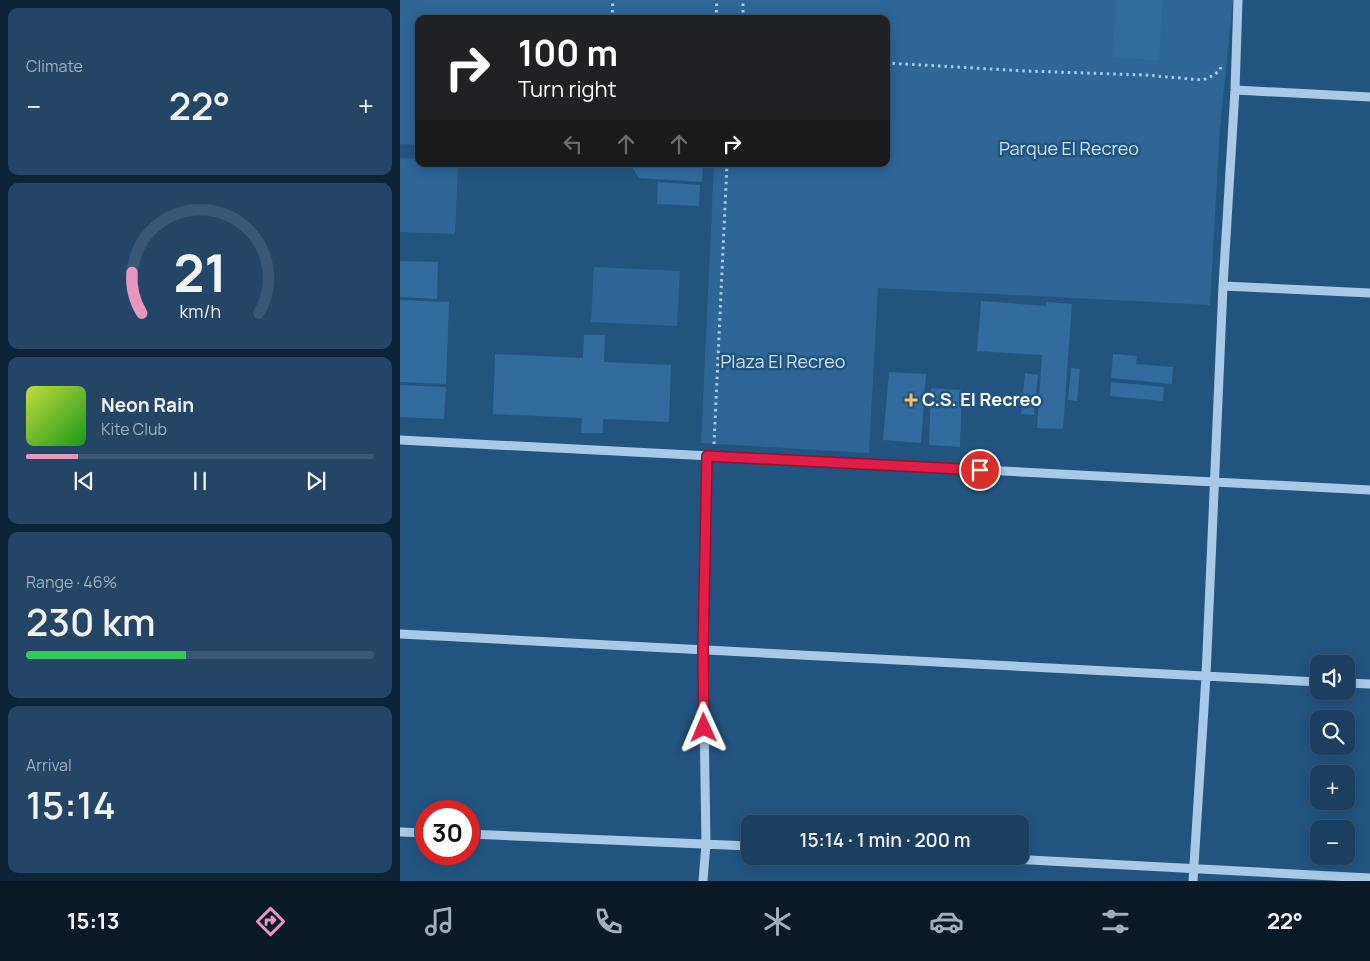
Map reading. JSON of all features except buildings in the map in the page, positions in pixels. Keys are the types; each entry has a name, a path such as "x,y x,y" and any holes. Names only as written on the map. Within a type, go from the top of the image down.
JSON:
{"street":[{"path":"1193,881 1206,676 1238,0"},
{"path":"1235,90 1370,97"},
{"path":"1223,286 1370,293"},
{"path":"400,440 1370,490"},
{"path":"703,881 706,844 703,651 707,456"},
{"path":"400,634 1310,682"},
{"path":"1355,683 1370,684"},
{"path":"400,832 415,833"},
{"path":"480,834 741,846"},
{"path":"1029,860 1370,878"}],"path":[{"path":"612,15 613,0"},
{"path":"716,15 717,0"},
{"path":"743,0 743,15"},
{"path":"890,63 1145,75 1203,80 1214,76 1220,70 1222,62"},
{"path":"707,456 714,444 727,167"}],"green space":[{"name":"Parque El Recreo","path":"400,0 1233,0 1220,128 1210,305 878,288 869,453 701,443 714,167 890,167 890,15 415,15 415,145 400,144"},
{"path":"400,158 415,159 415,167 458,167 455,234 400,232"},
{"path":"594,267 680,271 677,326 591,322"}],"place":[{"name":"C.S. El Recreo","path":"911,400"}],"route":[{"path":"704,728 703,651 707,456 980,470"}],"park label":[{"name":"Plaza El Recreo","path":"783,362"}]}
